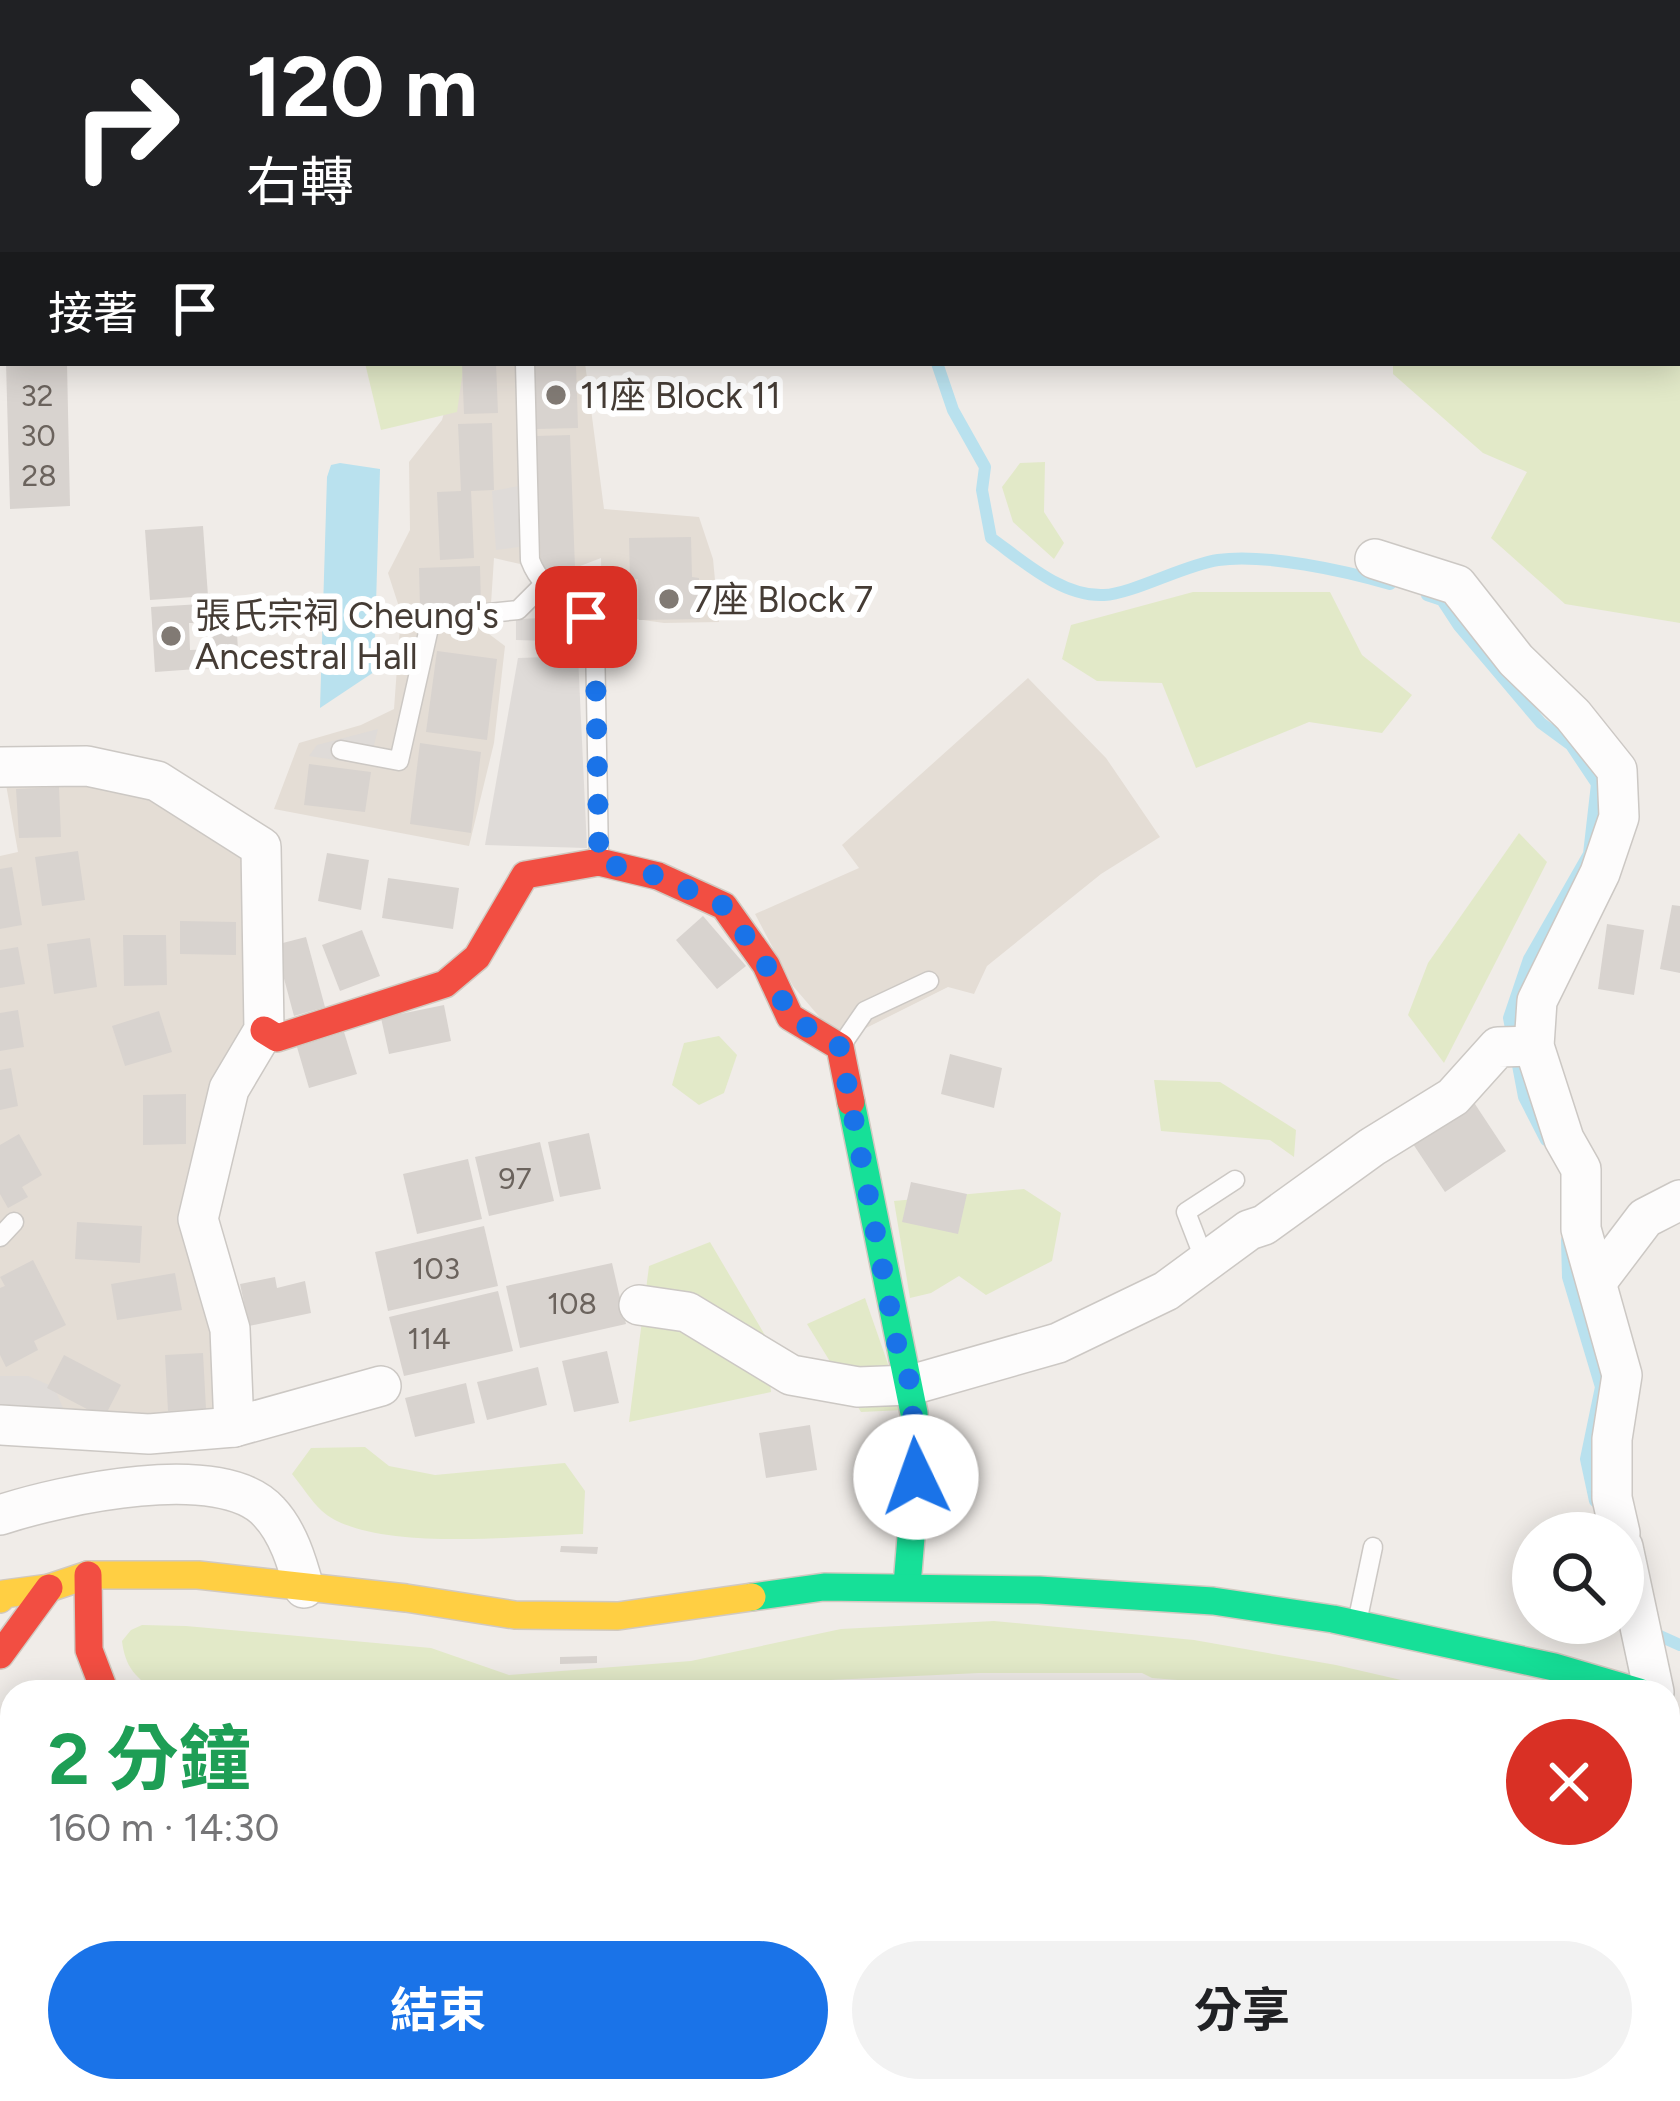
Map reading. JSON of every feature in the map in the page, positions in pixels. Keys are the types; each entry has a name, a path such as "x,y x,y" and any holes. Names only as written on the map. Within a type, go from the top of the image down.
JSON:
{"main road":[{"path":"263,1030 278,1038 445,985 477,957 525,875 599,862 658,876 724,906 766,965 790,1017 840,1047 897,1345 911,1385 916,1477 905,1565 907,1585"},
{"path":"88,1575 84,1630 100,1680"},
{"path":"2,1594 50,1588 88,1575 198,1575 515,1615 618,1616 824,1587 907,1585 1213,1601 1357,1624 1599,1680"},
{"path":"0,1655 50,1588"}],"street":[{"path":"639,1305 687,1312 791,1375 858,1387 911,1385 1058,1343 1166,1291 1453,1097 1519,1046 1600,873 1619,817 1617,770 1573,715 1516,660 1457,585 1375,559"},
{"path":"0,767 87,766 158,781 261,848 263,1030 229,1089 198,1219 230,1329 234,1427"},
{"path":"1519,1046 1581,1168 1581,1229 1622,1375 1612,1439 1615,1512"},
{"path":"1598,1280 1645,1218 1680,1200"},
{"path":"0,1425 149,1434 234,1427 381,1385"},
{"path":"0,1515 87,1493 168,1485 228,1486 268,1509 286,1536 304,1588"},
{"path":"1644,1639 1652,1680"}],"lane":[{"path":"525,366 530,560 543,585 578,607 592,627 599,862"},
{"path":"341,750 399,761 431,619 518,610 543,585"},
{"path":"840,1047 865,1011 929,981"},
{"path":"1205,1261 1186,1212 1235,1180"},
{"path":"1357,1624 1373,1546"}],"shaded area":[{"path":"457,366 585,366 604,509 699,517 713,559 719,622 664,623 602,614 601,558 575,568 542,569 494,558 489,634 505,646 494,743 469,846 274,809 299,743 361,725 394,709 401,613 388,573 410,530 409,462 442,420"},
{"path":"519,486 519,547 496,550 492,491"},
{"path":"575,617 577,642 516,640 516,619"},
{"path":"578,656 587,848 485,845 518,658"},
{"path":"1028,678 1106,758 1160,837 1101,874 987,966 974,994 948,987 840,1041 793,986 755,914 859,868 842,845"},
{"path":"378,729 369,765 309,756 317,745"},
{"path":"5,779 86,779 153,792 249,854 253,1007 217,1084 221,1416 0,1413 0,856 18,852"},
{"path":"0,1376 28,1376 54,1387 66,1415 0,1411"}],"green space":[{"path":"366,366 464,366 457,412 381,430"},
{"path":"1393,366 1680,366 1680,623 1565,604 1491,538 1527,472 1483,453 1393,374"},
{"path":"1045,462 1044,512 1064,543 1054,559 1013,522 1002,487 1020,463"},
{"path":"1193,592 1330,592 1362,655 1412,695 1382,733 1309,722 1196,768 1162,683 1097,681 1062,659 1071,625"},
{"path":"1519,833 1547,862 1444,1063 1408,1015 1428,963"},
{"path":"719,1036 737,1055 724,1093 699,1105 672,1085 684,1043"},
{"path":"1154,1080 1220,1082 1296,1130 1294,1157 1270,1140 1161,1131"},
{"path":"1024,1189 1061,1213 1052,1261 986,1295 959,1276 931,1293 910,1298 894,1201"},
{"path":"710,1242 766,1337 771,1392 629,1422 649,1266"},
{"path":"865,1298 904,1410 861,1412 807,1324"},
{"path":"365,1447 389,1466 435,1475 565,1463 585,1491 583,1534 446,1539 374,1533 344,1524 322,1511 292,1474 311,1448"},
{"path":"994,1621 1194,1640 1401,1680 1177,1680 1142,1673 979,1673 831,1680 142,1680 126,1658 122,1641 142,1625 186,1626 431,1648 509,1675 691,1661 841,1629"}],"water":[{"path":"331,465 380,469 374,672 320,708 327,477"}],"building":[{"path":"6,366 67,366 70,506 10,509"},
{"path":"462,366 496,366 498,413 464,414"},
{"name":"11座 Block 11","path":"533,366 576,366 578,428 536,429"},
{"path":"492,423 494,490 471,491 474,558 440,560 437,492 461,491 458,424"},
{"path":"570,435 575,568 541,569 536,436"},
{"path":"203,526 208,596 150,600 145,530"},
{"path":"691,537 700,619 639,620 638,579 630,579 629,538"},
{"path":"480,566 481,605 420,608 419,568"},
{"name":"張氏宗祠 Cheung's Ancestral Hall","path":"235,602 239,666 155,672 151,607","holes":["189,623 212,623 213,649 190,650"]},
{"path":"437,651 497,659 487,740 426,732"},
{"path":"420,743 481,752 471,833 410,824"},
{"path":"309,764 371,772 365,812 304,805"},
{"path":"59,787 61,837 19,838 16,789"},
{"path":"78,851 85,900 42,906 35,857"},
{"path":"327,853 369,860 361,910 318,901"},
{"path":"12,867 22,925 0,929 0,869"},
{"path":"388,878 459,888 453,929 382,918"},
{"path":"1672,905 1680,906 1680,973 1660,969"},
{"path":"703,916 746,966 717,989 676,940"},
{"path":"180,921 236,922 236,955 180,954"},
{"path":"1607,924 1644,930 1634,995 1598,989"},
{"path":"362,930 380,976 340,991 322,945"},
{"path":"123,935 166,935 167,985 124,986"},
{"path":"306,937 325,1007 294,1016 275,945"},
{"path":"90,938 97,987 54,994 47,944"},
{"path":"18,947 25,984 0,988 0,950"},
{"path":"444,1005 451,1041 389,1054 381,1018"},
{"path":"18,1010 24,1047 0,1051 0,1013"},
{"path":"159,1011 172,1052 125,1066 112,1026"},
{"path":"344,1032 357,1074 309,1088 297,1047"},
{"path":"950,1054 1002,1068 994,1108 941,1094"},
{"path":"11,1068 18,1106 0,1110 0,1070"},
{"path":"186,1094 186,1144 143,1145 143,1095"},
{"path":"1471,1098 1506,1151 1445,1192 1409,1138"},
{"path":"589,1133 601,1189 560,1197 548,1142"},
{"path":"19,1134 42,1175 22,1187 28,1197 8,1208 0,1194 0,1145"},
{"path":"540,1142 554,1201 489,1216 475,1157"},
{"path":"468,1159 482,1219 417,1234 403,1174"},
{"path":"911,1182 967,1194 958,1234 902,1222"},
{"path":"77,1222 142,1226 140,1263 75,1259"},
{"path":"484,1226 498,1286 388,1311 375,1252"},
{"path":"33,1260 66,1325 34,1341 38,1350 6,1367 0,1355 0,1288 5,1286 0,1277"},
{"path":"612,1263 626,1324 520,1348 506,1286"},
{"path":"175,1273 182,1310 117,1320 111,1284"},
{"path":"275,1277 277,1288 305,1281 311,1313 249,1326 240,1284"},
{"path":"498,1291 513,1351 404,1376 389,1317"},
{"path":"607,1351 619,1403 574,1412 562,1361"},
{"path":"203,1353 206,1409 168,1411 165,1355"},
{"path":"64,1355 121,1385 104,1418 47,1388"},
{"path":"538,1367 547,1405 487,1420 477,1382"},
{"path":"466,1383 475,1423 415,1437 405,1398"},
{"path":"810,1425 817,1470 766,1478 759,1433"},
{"path":"561,1546 598,1547 597,1554 560,1552"},
{"path":"597,1656 597,1663 560,1664 560,1657"}],"waterway":[{"path":"938,366 953,410 985,467 982,490 991,538 1058,584 1104,595 1204,563 1237,558 1305,564 1390,584"},
{"path":"1427,595 1442,600 1541,723 1571,745 1597,784 1589,854 1529,959 1509,1018 1524,1097 1546,1140"},
{"path":"1567,1240 1568,1277 1601,1387 1586,1459 1595,1501"},
{"path":"1651,1632 1680,1645"}],"traffic: fast":[{"path":"851,1102 914,1413 917,1466 907,1585"},
{"path":"752,1597 824,1587 1039,1590 1213,1601 1333,1619 1598,1680"}],"traffic: slow":[{"path":"0,1599 4,1594 49,1588 88,1575 198,1575 515,1615 618,1616 752,1597"}],"traffic: jam":[{"path":"264,1030 277,1038 445,984 477,957 525,875 599,862 658,876 724,906 766,965 790,1017 840,1047 851,1102"},
{"path":"88,1575 89,1650 100,1680"},
{"path":"0,1655 49,1588"}],"place":[{"name":"11座 Block 11","path":"556,395"},
{"name":"7座 Block 7","path":"669,599"},
{"name":"張氏宗祠 Cheung's Ancestral Hall","path":"171,636"}],"route":[{"path":"586,617 595,641 599,862 658,876 724,906 766,965 790,1017 840,1047 897,1345 911,1385 916,1477"}]}
